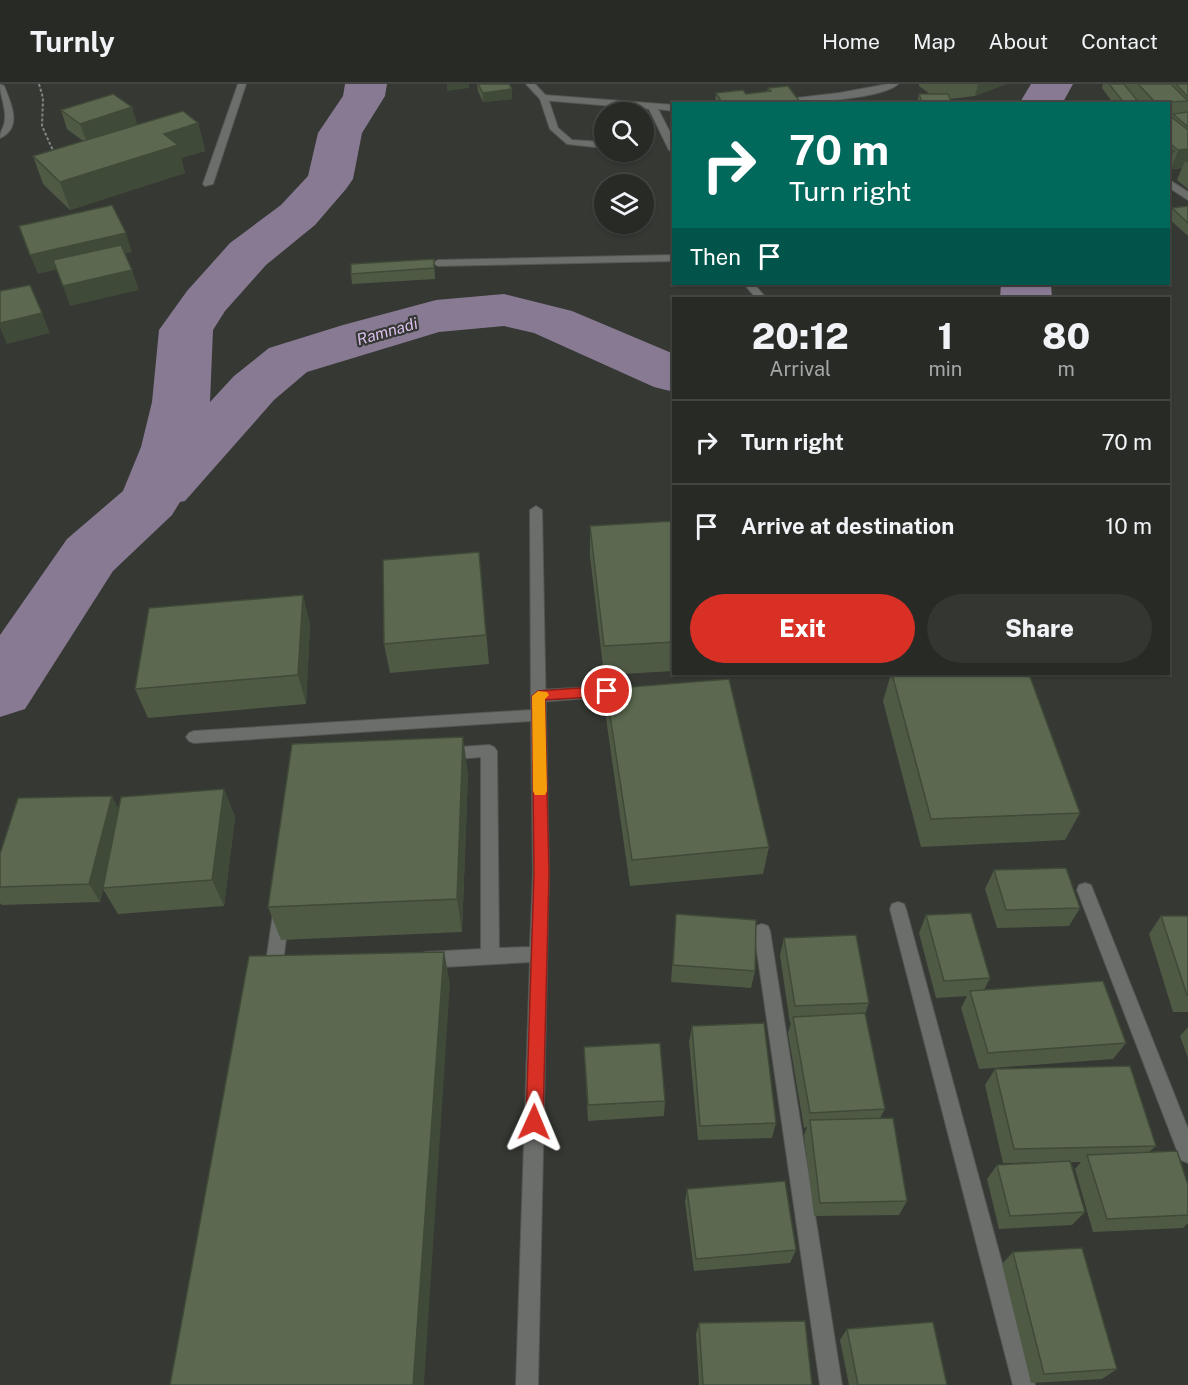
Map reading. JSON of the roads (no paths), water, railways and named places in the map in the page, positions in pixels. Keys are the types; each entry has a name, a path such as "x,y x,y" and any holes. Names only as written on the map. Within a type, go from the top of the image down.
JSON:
{"street":[{"path":"208,184 242,84"},
{"path":"530,84 544,98 554,129 570,142 594,144"},
{"path":"796,102 841,100 888,88 894,84"},
{"path":"0,86 11,120 8,130 0,135"},
{"path":"544,98 598,102"},
{"path":"654,106 672,108"},
{"path":"654,110 672,146"},
{"path":"1172,178 1188,197"},
{"path":"438,263 672,258"},
{"path":"750,285 760,297"},
{"path":"527,1385 541,873 536,510"},
{"path":"194,737 539,705 643,688"},
{"path":"429,754 489,751 490,957"},
{"path":"1085,890 1188,1153"},
{"path":"282,900 274,969 297,968"},
{"path":"898,909 1024,1385"},
{"path":"762,931 831,1385"},
{"path":"410,961 539,954"}],"waterway":[{"name":"Ramnadi","path":"0,690 90,555 150,501 171,447 181,402 186,330 205,302 248,254 298,215 330,179 340,133 364,96 366,84"},
{"name":"Ramnadi","path":"1041,102 1052,84"},
{"name":"Ramnadi","path":"1026,285 1026,297"},
{"name":"Ramnadi","path":"163,487 254,388 288,360 362,336 436,316 504,310 553,322 672,374"}]}
